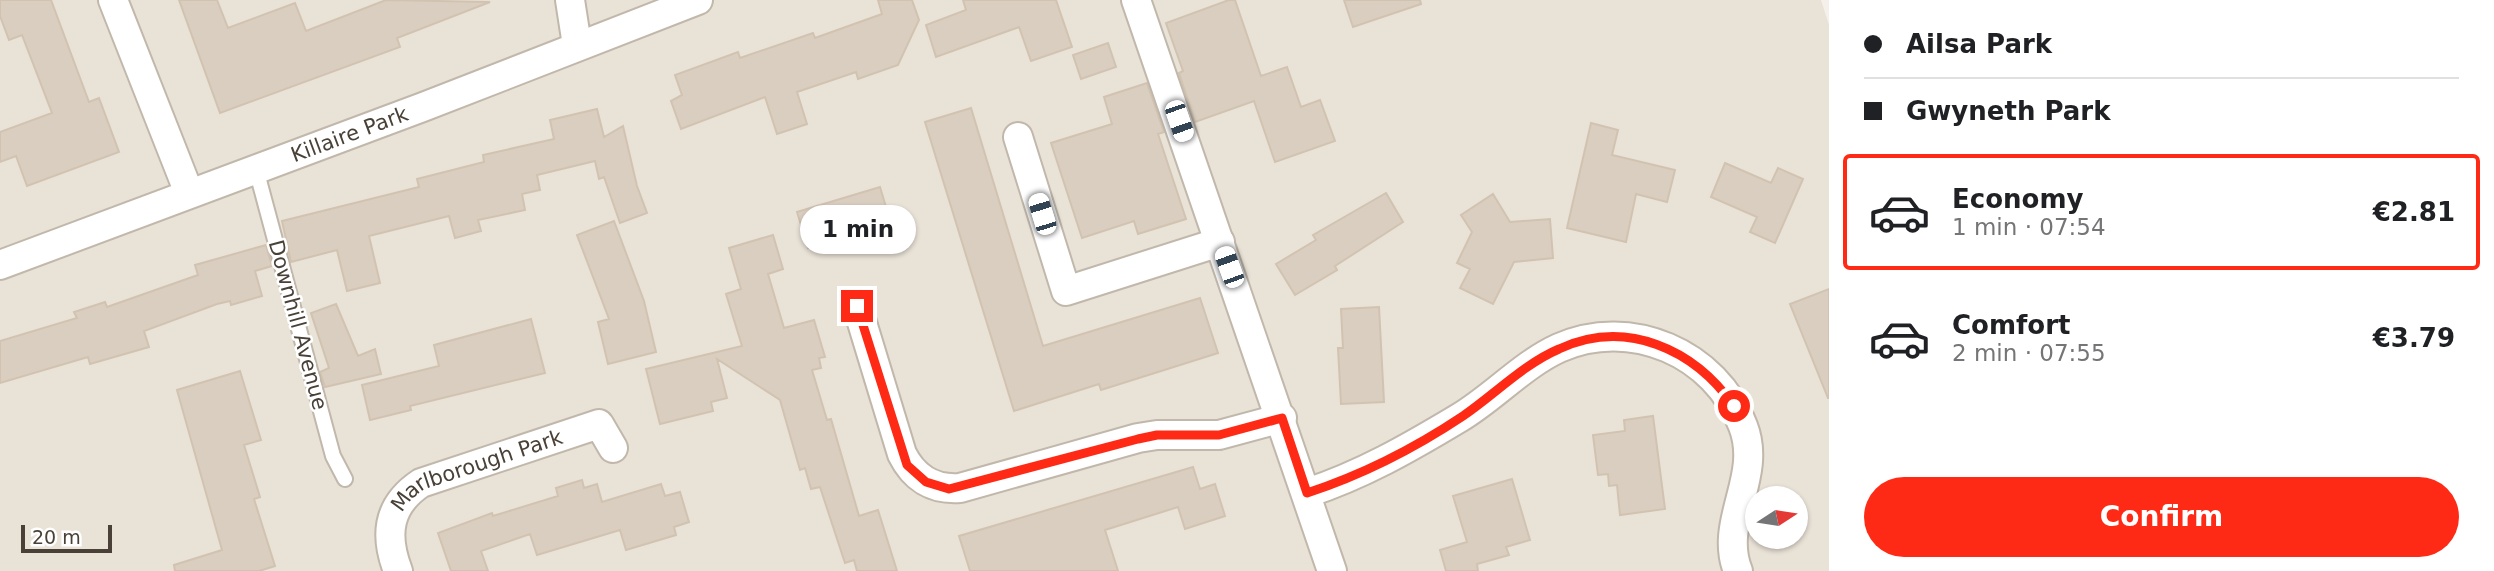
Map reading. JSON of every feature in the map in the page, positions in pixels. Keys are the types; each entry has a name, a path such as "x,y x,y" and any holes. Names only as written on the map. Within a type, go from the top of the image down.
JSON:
{"street":[{"path":"113,0 189,193"},
{"path":"570,0 578,45"},
{"name":"Killaire Park","path":"0,265 423,107 698,0"},
{"path":"1136,0 1282,418 1332,571"},
{"path":"1018,137 1066,291 1220,242"},
{"path":"857,306 902,454 916,475 937,487 960,488 1147,437 1219,435 1282,418"},
{"path":"1307,493 1378,466 1463,416 1559,348 1600,337 1643,339 1665,346 1704,370 1727,396 1744,427 1750,467 1736,520 1734,551 1738,571"},
{"name":"Marlborough Park","path":"398,571 389,544 391,517 408,491 421,483 599,424 612,448"}],"lane":[{"name":"Downhill Avenue","path":"256,169 333,456 345,479"}],"shaded area":[{"path":"0,0 1821,0 1829,25 1829,571 0,571"}],"building":[{"path":"0,0 51,0 89,102 99,98 119,152 27,186 16,156 0,162 0,132 52,113 22,35 9,40 0,16"},
{"path":"179,0 217,0 228,28 295,3 306,31 386,0 490,2 397,38 400,47 220,113"},
{"path":"878,0 912,0 919,20 898,65 858,79 856,72 797,92 807,124 777,134 765,97 681,129 671,101 682,95 675,75 738,52 740,58 813,33 815,38 882,14"},
{"path":"963,0 1056,0 1072,47 1031,61 1019,27 936,57 926,25 966,10"},
{"path":"1235,0 1261,76 1287,67 1301,107 1320,100 1335,141 1275,162 1254,101 1195,122 1179,73 1183,71 1166,23"},
{"path":"1344,0 1420,0 1421,4 1353,27"},
{"path":"1108,43 1116,67 1081,79 1073,55"},
{"path":"1147,83 1164,132 1158,134 1186,219 1138,234 1134,221 1082,238 1051,143 1112,124 1104,97"},
{"path":"971,108 1043,346 1200,298 1218,353 1101,390 1099,384 1014,411 925,122"},
{"path":"597,109 604,137 623,126 637,186 647,213 620,223 604,177 599,179 595,161 537,175 540,190 522,194 525,210 478,220 481,231 455,238 449,216 369,236 380,283 347,291 337,250 291,262 282,221 419,187 417,179 484,162 483,155 554,139 550,120"},
{"path":"1591,123 1618,130 1612,155 1675,170 1667,202 1636,194 1626,242 1567,228"},
{"path":"1725,163 1771,183 1778,168 1803,179 1775,243 1750,232 1757,217 1711,197"},
{"path":"880,187 895,237 849,251 845,237 808,248 797,212"},
{"path":"1386,193 1403,222 1335,266 1337,270 1295,295 1276,264 1316,240 1313,235"},
{"path":"1493,194 1510,222 1550,219 1553,258 1514,262 1493,304 1460,288 1470,269 1457,263 1472,232 1461,215"},
{"path":"614,221 644,301 656,352 608,364 598,322 609,319 577,235"},
{"path":"773,235 783,269 768,274 784,328 814,320 825,357 819,358 821,368 812,370 827,420 831,419 859,516 878,510 897,571 857,571 854,560 845,563 820,487 811,489 805,468 800,470 780,400 717,359 727,398 711,402 713,411 660,424 646,369 742,346 726,294 741,289 729,248"},
{"path":"266,245 272,266 255,271 262,296 231,305 230,301 217,304 144,331 149,347 90,364 88,357 0,383 0,341 77,318 74,312 105,302 107,307 198,275 195,265"},
{"path":"1829,289 1829,398 1828,398 1790,304"},
{"path":"336,304 358,356 375,349 381,374 325,387 320,372 329,368 311,313"},
{"path":"1379,307 1384,402 1341,404 1338,348 1343,348 1341,309"},
{"path":"531,319 545,373 410,406 411,410 370,420 362,385 439,366 434,345"},
{"path":"240,371 261,440 244,445 260,497 254,499 275,566 259,571 175,571 174,565 222,550 177,390"},
{"path":"1653,416 1665,509 1620,515 1617,485 1609,486 1608,474 1598,475 1593,435 1625,431 1624,420"},
{"path":"1193,467 1200,489 1215,484 1225,516 1185,529 1178,507 1105,530 1118,571 970,571 959,536"},
{"path":"1512,479 1530,540 1506,547 1509,555 1477,564 1478,571 1446,571 1440,550 1467,542 1453,496"},
{"path":"582,480 584,488 597,484 602,502 661,484 665,496 680,492 689,522 674,527 676,535 626,550 620,530 537,555 530,534 481,551 488,571 451,571 438,533 492,513 493,516 558,496 556,488"}],"route":[{"path":"857,306 907,465 926,482 949,489 1138,439 1157,435 1219,435 1282,418 1307,493 1378,466 1463,416 1559,348 1600,337 1643,339 1686,356 1720,386 1734,406"}]}
